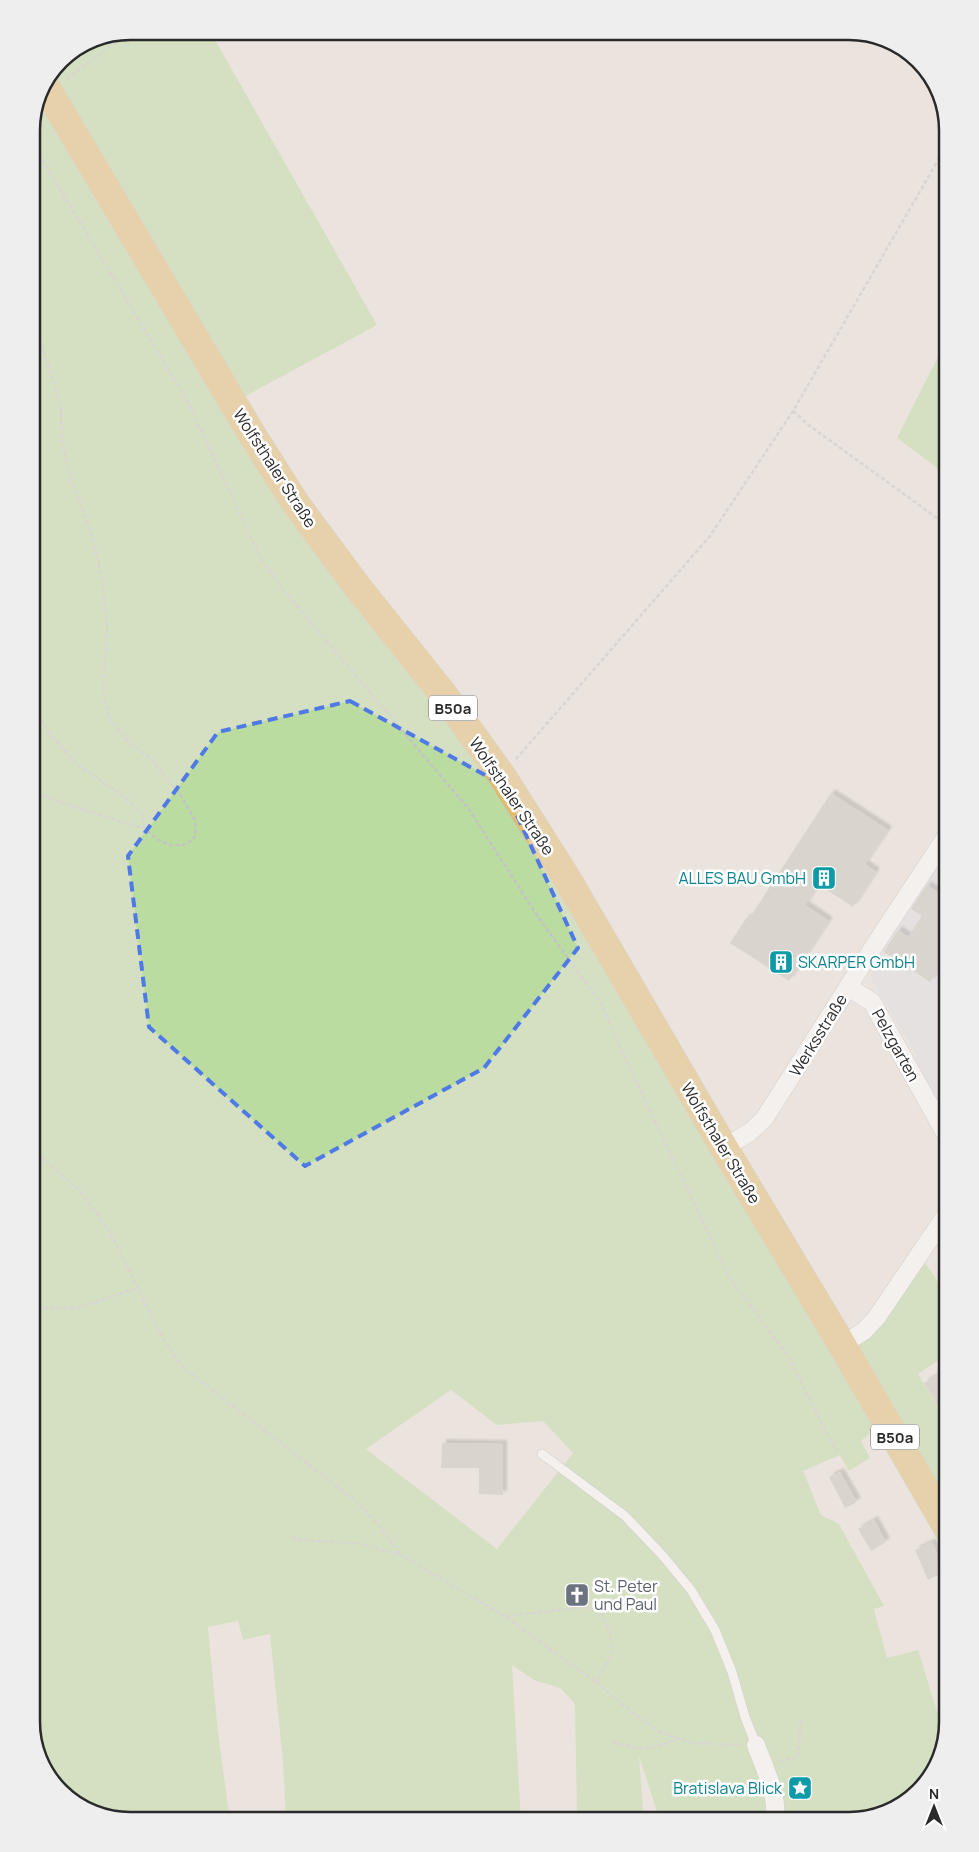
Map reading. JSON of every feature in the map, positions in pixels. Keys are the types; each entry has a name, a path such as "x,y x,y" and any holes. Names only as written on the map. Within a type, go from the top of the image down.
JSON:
{"main road":[{"name":"Wolfsthaler Straße","path":"48,92 251,433 296,504 356,585 443,694 502,776 566,877 939,1513"}],"street":[{"name":"Werksstraße","path":"724,1148 750,1132 764,1119 939,848"},
{"name":"Pelzgarten","path":"848,987 872,1002 939,1122"},
{"path":"842,1345 864,1331 877,1317 939,1225"},
{"path":"756,1745 771,1785 776,1803 776,1812"}],"lane":[{"path":"542,1454 625,1516 663,1556 691,1590 715,1630 729,1663 756,1745"}],"path":[{"path":"53,83 114,42"},
{"path":"40,156 188,402 260,557 280,586 468,808 536,914 602,1005 622,1052 729,1277 788,1356 836,1450"},
{"path":"502,776 710,536 793,411 939,159"},
{"path":"40,340 60,407 62,442 71,479 90,530 102,578 107,626 103,691 109,718 129,742 151,759 181,796 194,818 196,831 193,840 183,846 170,845 157,839 145,829 62,804 40,794"},
{"path":"793,411 810,426 939,519"},
{"path":"40,718 48,732 77,764 119,793 141,812 145,829"},
{"path":"40,1157 77,1188 109,1230 136,1288 159,1331 174,1356 185,1369 353,1499 376,1522 401,1555"},
{"path":"40,1308 78,1308 136,1288"},
{"path":"292,1538 357,1544 401,1555 504,1616 596,1682 628,1709 660,1732 691,1743 756,1745"},
{"path":"504,1616 587,1608 601,1612 610,1632 612,1654 596,1682"},
{"path":"764,1767 798,1757 801,1720"},
{"path":"612,1742 636,1749 655,1748 677,1739"}],"highlighted area":[{"path":"350,701 503,785 578,948 484,1068 305,1166 149,1027 128,856 218,732"}],"shaded area":[{"path":"939,860 939,1101 915,1060 917,1057 871,978 872,962"}],"green space":[{"path":"124,40 215,40 377,325 244,397 57,78 66,66 90,49"},
{"path":"45,101 494,782 833,1350 873,1311 914,1248 939,1284 939,1360 918,1374 939,1409 939,1540 875,1429 861,1441 870,1458 849,1471 840,1455 803,1471 821,1515 839,1524 884,1606 874,1609 887,1658 918,1650 939,1718 936,1745 924,1772 916,1782 909,1782 909,1789 884,1805 855,1812 657,1812 639,1756 643,1812 577,1812 575,1704 560,1688 534,1680 512,1665 520,1812 286,1812 283,1762 270,1634 243,1640 238,1621 208,1627 218,1732 229,1812 124,1812 90,1803 66,1786 47,1757 40,1728 40,124","holes":["451,1390 497,1425 543,1421 573,1453 497,1549 366,1449"]},
{"path":"939,355 939,469 897,438"}],"building":[{"path":"831,793 888,830 865,864 876,872 853,907 819,885 805,905 829,921 789,981 730,943 747,917 749,919"},
{"path":"927,885 939,893 939,968 930,982 884,952 898,930 908,937 922,916 911,909"},
{"path":"939,1374 939,1409 924,1383"},
{"path":"442,1443 503,1444 503,1495 479,1494 479,1468 441,1468"},
{"path":"840,1472 857,1502 845,1508 829,1477"},
{"path":"874,1520 886,1542 871,1551 858,1529"},
{"path":"932,1542 939,1558 939,1575 928,1580 915,1550"}],"place":[{"name":"ALLES BAU GmbH","path":"824,878"},
{"name":"SKARPER GmbH","path":"781,962"},
{"name":"St. Peter und Paul","path":"577,1595"},
{"name":"Bratislava Blick","path":"800,1788"}]}
